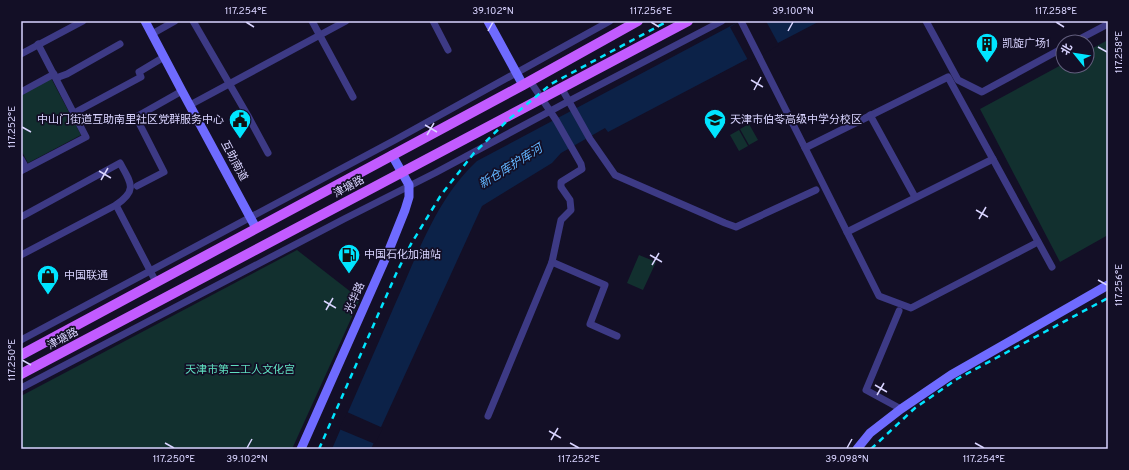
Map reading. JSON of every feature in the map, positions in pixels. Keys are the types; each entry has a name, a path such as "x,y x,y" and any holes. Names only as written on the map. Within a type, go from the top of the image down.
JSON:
{"main road":[{"name":"津塘路","path":"21,355 526,83 638,21"},
{"name":"津塘路","path":"21,374 688,21"}],"street":[{"path":"21,54 83,21"},
{"name":"互助南道","path":"145,21 256,228"},
{"path":"152,34 175,21"},
{"path":"193,21 268,153"},
{"path":"312,21 353,96"},
{"path":"190,106 346,21"},
{"path":"433,21 448,50"},
{"path":"488,21 516,72 541,99 556,120 581,164 582,169 560,182 561,187 570,200 571,210 561,220 552,262 488,416"},
{"path":"21,340 251,218 610,21"},
{"path":"21,388 409,185 435,173 722,21"},
{"path":"926,21 958,80 982,92 1055,52"},
{"path":"741,22 879,296 911,308 1038,242"},
{"path":"1089,34 1108,24"},
{"path":"21,159 24,170 86,137 38,44"},
{"path":"21,92 55,76 66,74 120,44"},
{"path":"74,113 142,77 139,72 164,57"},
{"path":"804,148 948,77 1052,267"},
{"path":"562,89 590,139 614,175 736,227 816,190"},
{"path":"137,186 164,172 136,117 182,91"},
{"path":"870,115 916,197"},
{"path":"392,155 409,185"},
{"path":"847,232 993,159"},
{"path":"21,217 120,163 131,183 130,191 126,198 116,205 21,255"},
{"name":"光华路","path":"301,449 387,255 405,210 409,197 409,185"},
{"path":"116,205 156,282"},
{"path":"552,262 605,285 590,324 617,336"},
{"path":"858,449 870,433 901,409 951,375 1108,285"},
{"path":"899,311 866,390 901,409"}],"green space":[{"path":"1108,40 1108,235 1060,262 980,109 1055,68 1055,74 1095,74 1095,47"},
{"path":"51,78 81,135 28,163 21,150 21,94"},
{"path":"749,124 758,140 749,145 740,129"},
{"path":"739,130 748,146 739,151 730,135"},
{"name":"天津市第二工人文化宫","path":"297,250 360,299 292,449 21,449 21,396"},
{"path":"639,255 656,262 643,290 627,283"}],"water":[{"name":"新仓库护库河","path":"740,21 820,21 608,132 605,128 561,153 552,163 482,206 371,449 332,449 430,227 451,192 477,161"}],"pier":[{"path":"740,21 766,21 779,45 749,62 730,27"},
{"path":"347,412 383,428 375,444 339,429"}],"railway":[{"path":"319,449 396,274 411,244 441,195 474,153 508,120 551,84 668,21"},
{"path":"871,449 915,408 957,379 1108,298"}],"place":[{"name":"凯旋广场1","path":"987,64"},
{"name":"中山门街道互助南里社区党群服务中心","path":"240,140"},
{"name":"天津市伯苓高级中学分校区","path":"715,140"},
{"name":"中国石化加油站","path":"349,274"},
{"name":"中国联通","path":"48,296"}]}
